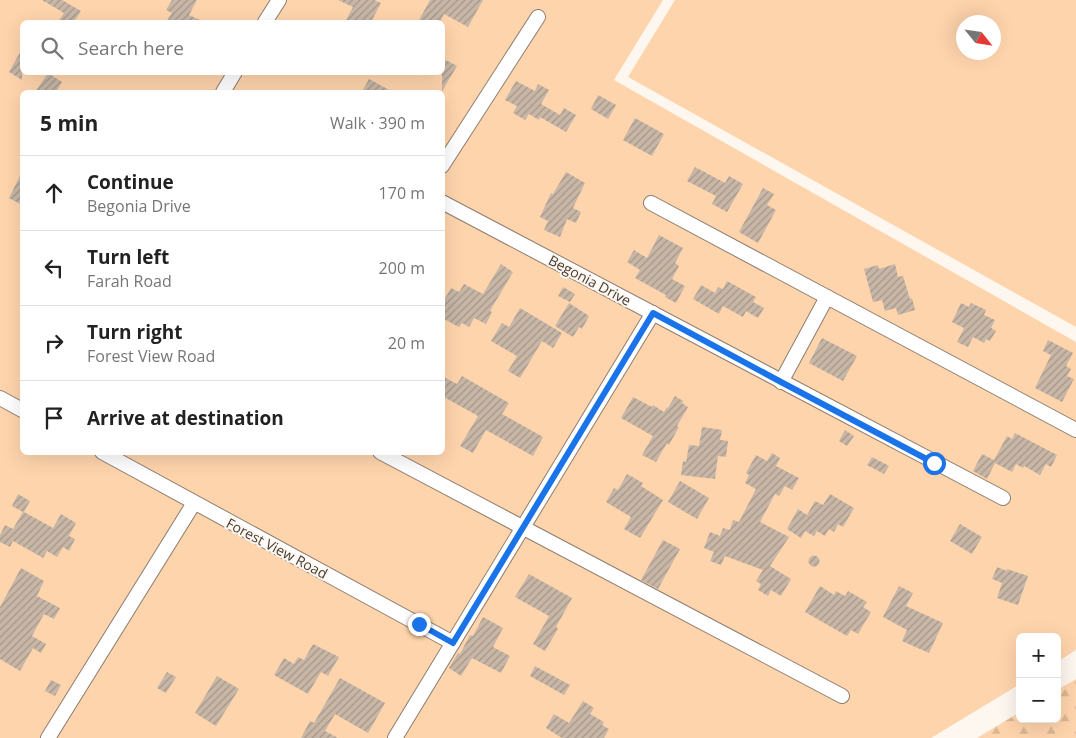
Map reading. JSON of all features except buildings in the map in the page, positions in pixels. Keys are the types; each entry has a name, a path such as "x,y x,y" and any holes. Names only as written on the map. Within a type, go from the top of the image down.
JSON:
{"street":[{"path":"266,20 279,0"},
{"path":"445,161 538,18"},
{"path":"228,90 234,75"},
{"path":"651,203 1076,430"},
{"name":"Begonia Drive","path":"445,204 1003,498"},
{"path":"781,382 827,297"},
{"path":"395,738 653,313"},
{"path":"0,398 20,409"},
{"name":"Forest View Road","path":"107,455 453,643"},
{"path":"386,455 842,696"},
{"path":"48,738 194,503"}],"green space":[{"path":"0,0 663,0 614,80 1076,342 1076,650 1061,659 1061,633 1016,633 1016,686 931,738 0,738"},
{"path":"675,0 1076,0 1076,327 628,77"},
{"path":"1076,679 1076,738 977,738 1016,714 1016,723 1061,723 1061,688"}],"route":[{"path":"419,624 453,643 653,313 934,463"}]}
